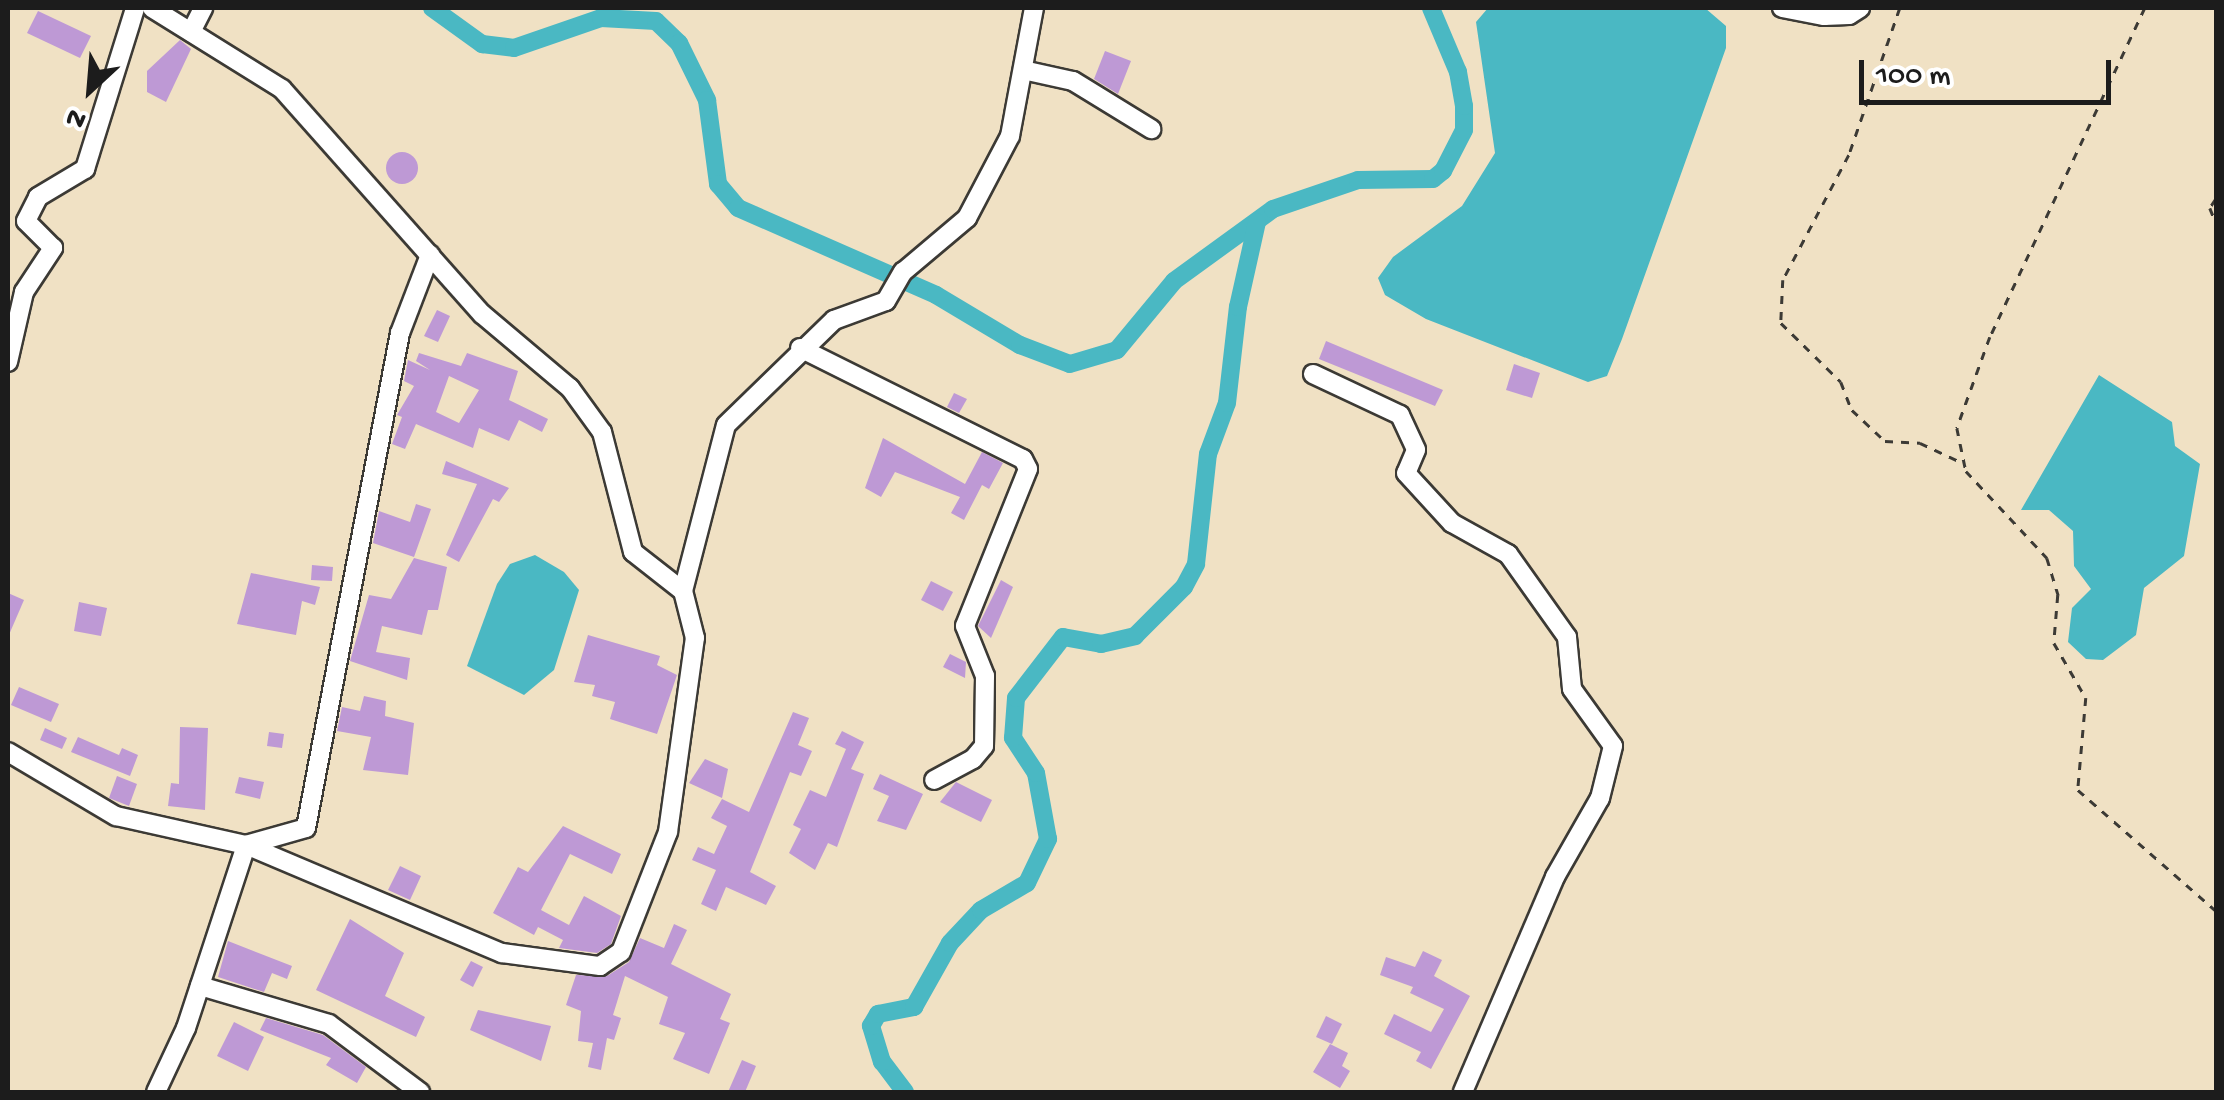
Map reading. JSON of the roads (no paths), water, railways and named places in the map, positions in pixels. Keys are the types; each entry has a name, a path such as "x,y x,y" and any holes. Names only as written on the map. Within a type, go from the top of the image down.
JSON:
{"street":[{"path":"8,362 24,292 53,248 26,221 38,197 85,168 136,8"},
{"path":"152,8 282,89 482,314 570,388 602,432 633,552 683,592"},
{"path":"191,32 203,8"},
{"path":"8,752 116,816 246,846 502,953 600,966 622,952 668,832 695,638 683,592 726,424 800,348 834,320 886,300 903,272 967,218 992,181 1010,136 1034,8"},
{"path":"1782,8 1824,16 1849,15 1860,8"},
{"path":"1024,70 1073,81 1152,129"},
{"path":"246,846 306,828 400,333 430,255"},
{"path":"800,348 1022,458 1028,468 965,626 986,676 984,746 934,780"},
{"path":"1314,374 1400,414 1416,450 1406,472 1452,523 1508,554 1567,637 1572,689 1612,746 1600,798 1554,878 1463,1092"},
{"path":"156,1092 200,986 246,846"},
{"path":"200,986 329,1024 420,1092"}],"water":[{"path":"1488,8 1705,8 1726,26 1726,48 1622,339 1607,376 1588,382 1426,319 1385,295 1378,278 1393,257 1462,206 1495,153 1476,22"},
{"path":"2099,375 2172,422 2175,446 2200,464 2184,556 2144,588 2136,635 2103,660 2086,659 2068,642 2072,608 2091,589 2074,566 2073,531 2049,510 2021,510"},
{"path":"535,555 564,572 579,590 554,670 524,695 467,666 497,584 510,564"}],"waterway":[{"path":"432,8 482,44 514,48 601,18 656,21 679,43 707,100 718,184 738,208 936,295 1020,345 1070,364 1117,350 1174,281 1273,209 1358,180 1433,179 1443,171 1464,130 1464,106 1458,72 1431,8"},
{"path":"905,1092 882,1062 871,1026 878,1014 914,1007 950,943 981,910 1027,883 1048,839 1036,773 1013,738 1016,698 1063,637 1101,644 1135,636 1184,587 1196,564 1208,454 1227,403 1238,307 1257,222"}]}
